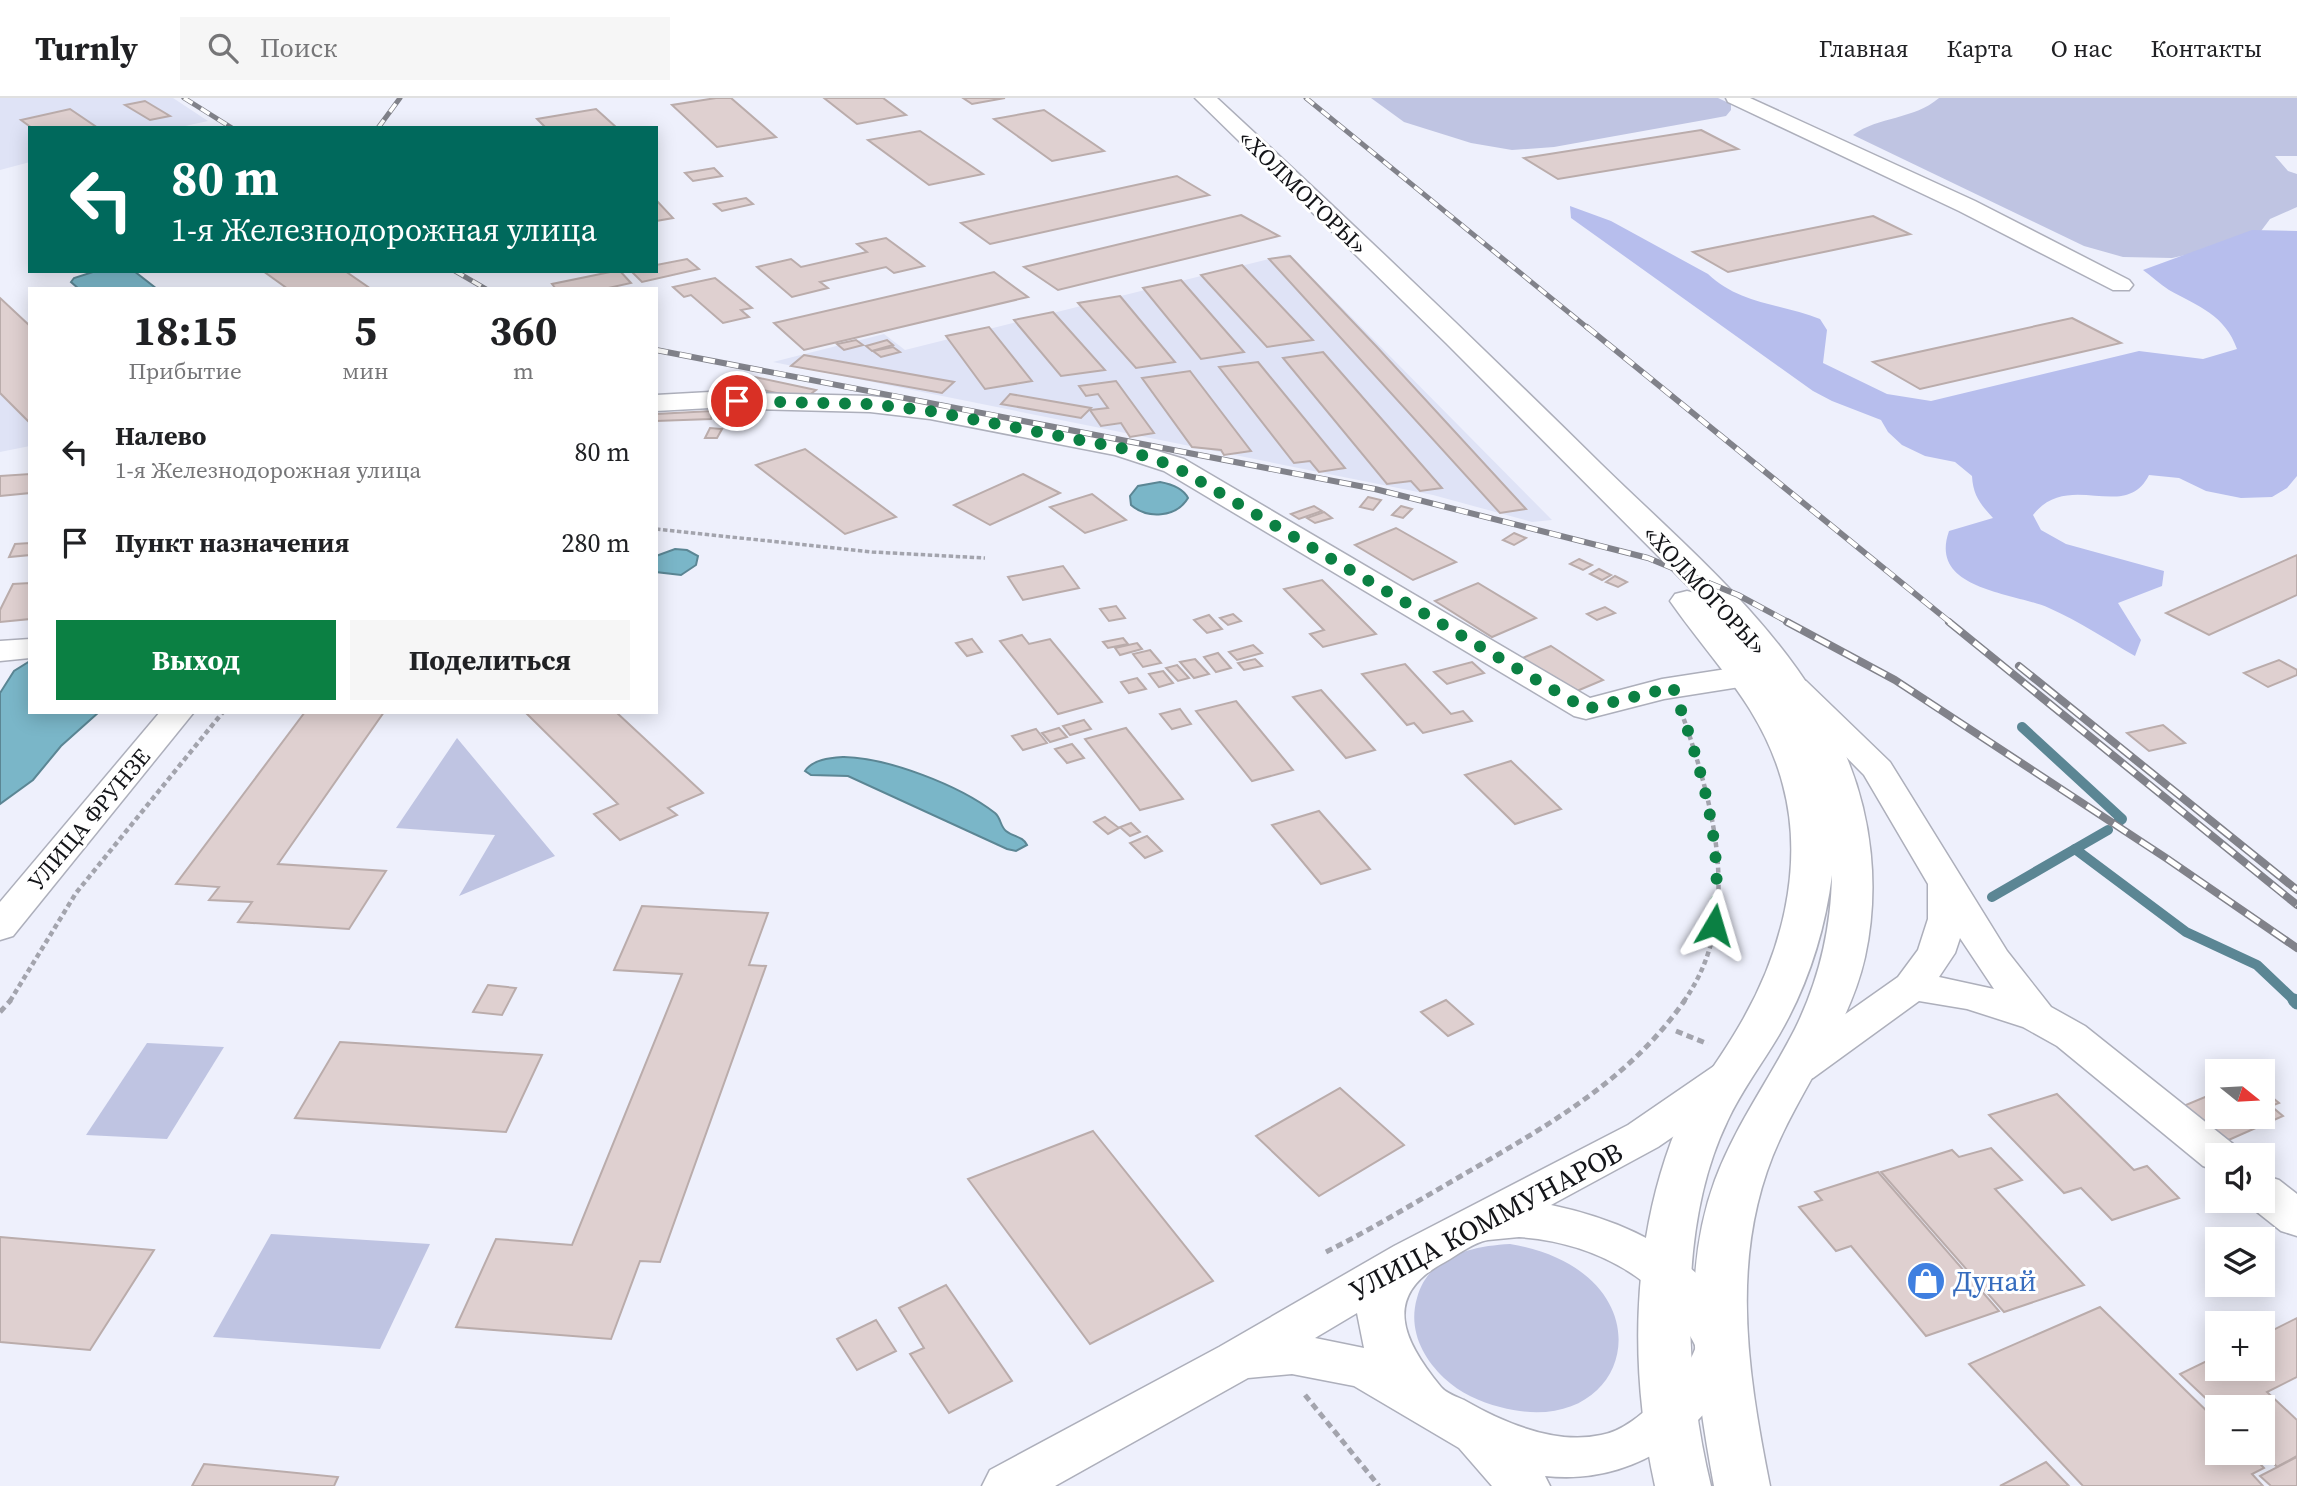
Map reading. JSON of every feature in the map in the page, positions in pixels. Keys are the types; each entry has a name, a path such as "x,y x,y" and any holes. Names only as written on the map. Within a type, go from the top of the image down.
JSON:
{"highway":[{"name":"«ХОЛМОГОРЫ»","path":"1196,100 1611,491 1728,608 1763,675 1773,718 1793,762 1811,829 1812,852 1807,905 1786,975 1765,1021 1722,1060 1678,1197 1667,1275 1664,1332 1669,1420 1682,1486"},
{"name":"«ХОЛМОГОРЫ»","path":"1742,1486 1730,1428 1720,1347 1721,1271 1735,1195 1753,1145 1798,1068 1841,969 1848,937 1852,880 1844,816 1826,751 1811,721 1763,675"}],"street":[{"path":"1735,98 1967,206 2120,285"},
{"path":"658,403 710,400 870,404 930,411 1121,448 1174,466 1586,709 1673,687 1763,675 1878,769 1993,960 2037,1017"},
{"path":"0,651 28,648"},
{"name":"УЛИЦА ФРУНЗЕ","path":"0,927 176,714"},
{"path":"1798,1068 1912,986 1936,953 1947,919 1947,884"},
{"path":"1912,986 1971,996 2037,1017 2071,1036 2205,1144"},
{"name":"УЛИЦА КОММУНАРОВ","path":"1008,1486 1255,1359 1410,1259 1643,1136 1722,1060"},
{"path":"2275,1202 2297,1220"},
{"path":"1255,1359 1292,1354 1365,1368 1477,1433 1561,1460 1594,1460 1629,1451 1653,1436 1708,1380 1720,1347 1707,1319 1667,1275 1639,1254 1584,1230 1531,1219 1509,1219 1473,1226"},
{"path":"1410,1259 1392,1281 1382,1300 1382,1324 1393,1358 1409,1382 1432,1406"},
{"path":"1477,1433 1524,1486"}],"path":[{"path":"658,529 883,553 985,558"},
{"path":"1326,1252 1501,1154 1586,1100 1640,1057 1671,1020 1696,983 1709,953 1719,892 1716,854 1692,739 1673,687"},
{"path":"0,1012 11,1000 76,894 221,714"},
{"path":"1676,1031 1722,1060"},
{"path":"1255,1359 1379,1486"}],"shaded area":[{"path":"0,98 173,98 208,121 185,126 28,126 28,163 0,170"},
{"path":"1371,98 1718,98 1731,104 1731,110 1726,116 1710,119 1554,147 1512,150 1471,143 1404,122"},
{"path":"1939,98 2297,98 2297,156 2275,156 2288,171 2297,174 2297,207 2270,219 2261,231 2208,250 2172,258 2123,257 2084,246 1853,135 1874,124 1918,110"},
{"path":"1570,206 1611,221 1708,274 1733,292 1820,319 1827,330 1823,363 1887,394 1931,401 2139,351 2203,359 2237,349 2232,337 2218,320 2169,290 2143,270 2252,230 2297,231 2297,476 2287,488 2272,497 2241,498 2206,491 2179,478 2149,475 2139,489 2126,495 2063,496 2047,502 2033,515 2041,530 2066,544 2164,571 2162,586 2118,603 2141,640 2135,656 2049,608 1978,586 1962,577 1951,566 1946,551 1949,531 1993,518 1978,499 1972,476 1955,462 1925,456 1902,445 1888,432 1881,420 1813,391 1571,218"},
{"path":"1289,254 1552,520 1532,522 1433,495 773,362 884,334 905,350"},
{"path":"90,273 137,273 154,287 77,287 71,282 74,278"},
{"path":"0,393 28,421 28,446 0,452"},
{"path":"1160,482 1183,492 1188,498 1183,505 1169,513 1153,514 1145,513 1131,505 1130,496 1138,486"},
{"path":"675,549 687,550 698,556 696,565 681,575 658,572 658,555"},
{"path":"28,662 28,714 97,714 61,746 33,780 0,804 0,693 14,671"},
{"path":"457,738 555,856 459,896 495,835 396,828"},
{"path":"844,757 881,762 943,783 995,813 1006,831 1027,845 1016,851 1007,849 848,776 811,775 805,771 817,762"},
{"path":"147,1043 224,1047 167,1139 86,1135"},
{"path":"271,1234 430,1244 380,1349 213,1337"},
{"path":"1510,1244 1563,1261 1597,1286 1615,1318 1618,1350 1606,1379 1582,1401 1546,1412 1500,1407 1463,1392 1450,1383 1423,1352 1414,1321 1415,1309 1423,1284 1431,1272 1453,1256 1467,1251"}],"building":[{"path":"731,98 776,137 717,147 672,105"},
{"path":"824,98 883,98 906,115 857,124"},
{"path":"963,98 1005,98 972,104"},
{"path":"145,101 170,116 150,120 125,105"},
{"path":"70,109 95,126 29,126 21,120"},
{"path":"596,109 615,126 544,126 537,119"},
{"path":"1044,110 1104,151 1052,161 994,119"},
{"path":"1701,130 1738,149 1558,179 1524,158"},
{"path":"920,131 983,174 929,185 868,140"},
{"path":"714,168 722,176 693,181 685,173"},
{"path":"1177,176 1209,195 990,244 961,223"},
{"path":"746,198 753,204 722,211 714,204"},
{"path":"658,202 673,218 658,221"},
{"path":"1241,215 1279,236 1058,290 1024,267"},
{"path":"1873,216 1910,234 1728,272 1693,252"},
{"path":"886,238 924,266 894,273 886,267 820,282 828,288 792,297 757,267 791,259 801,267 867,252 857,244"},
{"path":"1290,256 1526,509 1500,513 1269,259"},
{"path":"687,259 699,269 642,282 633,273 658,273 658,265"},
{"path":"1242,265 1313,340 1267,347 1201,275"},
{"path":"994,272 1028,297 804,350 774,323"},
{"path":"266,273 348,273 368,287 285,287"},
{"path":"605,273 622,273 631,283 613,287 554,287 552,284"},
{"path":"715,278 752,308 741,310 749,317 723,323 691,295 684,297 673,287"},
{"path":"1181,280 1244,352 1201,359 1143,288"},
{"path":"1120,296 1175,362 1136,368 1078,303"},
{"path":"0,298 28,324 28,421 0,393"},
{"path":"1053,312 1105,370 1061,376 1014,320"},
{"path":"2072,318 2121,343 1920,389 1873,362"},
{"path":"989,327 1032,381 985,389 946,336"},
{"path":"856,340 863,345 844,350 837,344"},
{"path":"887,340 893,345 872,351 866,346"},
{"path":"893,347 900,352 881,357 873,351"},
{"path":"1323,352 1442,488 1420,491 1411,481 1387,484 1283,358"},
{"path":"804,355 954,382 942,393 791,366"},
{"path":"1258,362 1345,468 1319,472 1310,461 1294,463 1219,367"},
{"path":"1190,371 1251,451 1224,455 1221,450 1192,447 1142,378"},
{"path":"741,374 816,390 804,399 758,389 749,396 719,389"},
{"path":"1116,381 1154,433 1130,437 1121,423 1101,426 1090,410 1108,408 1098,394 1086,396 1079,386"},
{"path":"1010,394 1091,408 1081,418 1001,404"},
{"path":"712,411 711,419 658,421 658,414"},
{"path":"710,428 722,429 717,438 705,438"},
{"path":"805,449 896,517 845,534 756,465"},
{"path":"28,474 28,493 0,496 0,476"},
{"path":"1023,474 1060,493 990,525 954,505"},
{"path":"1092,494 1126,520 1085,533 1050,507"},
{"path":"1368,497 1381,500 1373,510 1360,507"},
{"path":"1314,506 1322,511 1299,519 1291,514"},
{"path":"1401,506 1412,509 1403,518 1392,515"},
{"path":"1324,512 1332,518 1315,523 1307,518"},
{"path":"1396,528 1456,562 1413,580 1355,545"},
{"path":"1514,533 1526,538 1514,545 1503,540"},
{"path":"28,543 28,555 9,557 15,544"},
{"path":"2297,555 2297,595 2209,635 2166,613"},
{"path":"1579,559 1592,565 1583,570 1570,564"},
{"path":"1063,566 1079,588 1023,600 1008,577"},
{"path":"1599,569 1611,575 1602,580 1590,574"},
{"path":"1615,576 1627,582 1618,587 1606,582"},
{"path":"1322,580 1376,634 1323,647 1310,634 1324,630 1284,589"},
{"path":"28,583 28,619 0,622 0,610 13,584"},
{"path":"1478,583 1536,618 1492,637 1435,601"},
{"path":"1116,606 1125,618 1109,621 1100,609"},
{"path":"1605,607 1615,613 1597,620 1587,614"},
{"path":"1233,614 1241,621 1228,625 1220,618"},
{"path":"1209,615 1222,629 1207,633 1194,620"},
{"path":"1022,635 1029,644 1050,639 1102,702 1058,714 1000,641"},
{"path":"1123,638 1128,644 1108,648 1103,642"},
{"path":"972,639 982,652 967,656 956,643"},
{"path":"1137,643 1142,649 1120,655 1115,648"},
{"path":"1253,645 1262,653 1237,660 1229,652"},
{"path":"1551,646 1603,680 1572,693 1520,659"},
{"path":"1150,650 1161,663 1143,667 1133,654"},
{"path":"1218,653 1231,668 1216,672 1204,657"},
{"path":"1195,659 1209,674 1194,678 1180,662"},
{"path":"1255,659 1262,666 1244,670 1238,663"},
{"path":"2279,660 2297,670 2297,675 2268,687 2244,673"},
{"path":"1472,662 1484,673 1447,684 1434,672"},
{"path":"1405,664 1451,714 1463,711 1472,721 1423,733 1414,723 1407,725 1362,674"},
{"path":"1177,665 1189,678 1178,681 1166,668"},
{"path":"1163,671 1173,683 1159,687 1149,674"},
{"path":"1137,678 1146,689 1129,693 1121,682"},
{"path":"1321,690 1375,750 1346,758 1293,697"},
{"path":"1236,701 1293,770 1252,781 1196,711"},
{"path":"1180,709 1191,724 1172,729 1160,714"},
{"path":"304,714 383,714 278,864 386,871 349,929 238,922 252,902 209,900 219,887 176,884"},
{"path":"527,714 618,714 703,793 668,808 677,815 620,840 594,814 618,804"},
{"path":"1084,720 1091,729 1070,735 1063,726"},
{"path":"2163,725 2185,743 2149,751 2127,733"},
{"path":"1059,728 1067,737 1050,742 1042,733"},
{"path":"1126,728 1183,799 1140,810 1085,739"},
{"path":"1036,729 1047,743 1023,750 1012,736"},
{"path":"1072,744 1084,758 1067,763 1055,749"},
{"path":"1511,761 1561,809 1515,824 1465,775"},
{"path":"1319,811 1370,869 1321,884 1272,825"},
{"path":"1105,817 1119,828 1108,834 1094,822"},
{"path":"1131,823 1140,832 1130,836 1120,827"},
{"path":"1147,836 1162,851 1145,858 1130,843"},
{"path":"642,906 768,913 749,965 766,966 660,1262 640,1261 611,1339 456,1327 496,1239 572,1245 682,974 614,970"},
{"path":"488,985 516,988 502,1015 473,1012"},
{"path":"1446,1000 1473,1024 1448,1036 1421,1012"},
{"path":"340,1042 542,1055 506,1132 295,1118"},
{"path":"1340,1088 1404,1145 1319,1196 1256,1136"},
{"path":"2057,1094 2134,1170 2147,1166 2179,1198 2112,1220 2081,1188 2064,1193 1989,1115"},
{"path":"2205,1097 2205,1127 2181,1107"},
{"path":"2275,1109 2283,1116 2275,1120"},
{"path":"2208,1129 2254,1129 2224,1142"},
{"path":"1093,1131 1213,1281 1090,1344 968,1179"},
{"path":"1991,1148 2022,1180 1995,1189 2084,1285 2004,1312 1881,1172 1952,1150 1959,1157"},
{"name":"Дунай","path":"1878,1172 1999,1311 1926,1336 1851,1246 1836,1251 1799,1207 1822,1200 1815,1192"},
{"path":"0,1237 154,1250 90,1350 0,1342"},
{"path":"946,1285 1012,1381 949,1413 910,1354 924,1348 899,1308"},
{"path":"2100,1307 2205,1409 2205,1465 2261,1465 2264,1468 2252,1474 2263,1486 2083,1486 1969,1364"},
{"path":"2297,1318 2297,1377 2267,1392 2270,1395 2205,1395 2205,1398 2180,1374 2205,1362 2205,1381 2275,1381 2275,1329"},
{"path":"876,1320 896,1351 857,1370 837,1339"},
{"path":"2275,1399 2297,1420 2297,1456 2277,1467"},
{"path":"2297,1457 2297,1486 2271,1486 2260,1476"},
{"path":"2046,1462 2069,1486 2000,1486"},
{"path":"204,1464 338,1477 334,1486 192,1486"}],"waterway":[{"path":"2022,727 2122,819 2117,823"},
{"path":"2075,849 2108,830"},
{"path":"1992,897 2075,849"},
{"path":"2075,849 2186,932 2257,965 2295,1001"}],"railway":[{"path":"184,98 229,126"},
{"path":"379,126 400,98"},
{"path":"1306,98 1589,329"},
{"path":"458,273 483,287"},
{"path":"1587,327 1951,623"},
{"path":"658,350 1375,489 1648,558 1738,595 1790,623"},
{"path":"1787,622 1895,680 2166,858 2297,948"},
{"path":"1949,622 2297,905"},
{"path":"2019,666 2297,890"}],"place":[{"name":"Дунай","path":"1926,1281"}],"route":[{"path":"737,401 870,404 930,411 1121,448 1174,466 1586,709 1673,687 1692,739 1708,806 1719,892 1714,925"}]}
